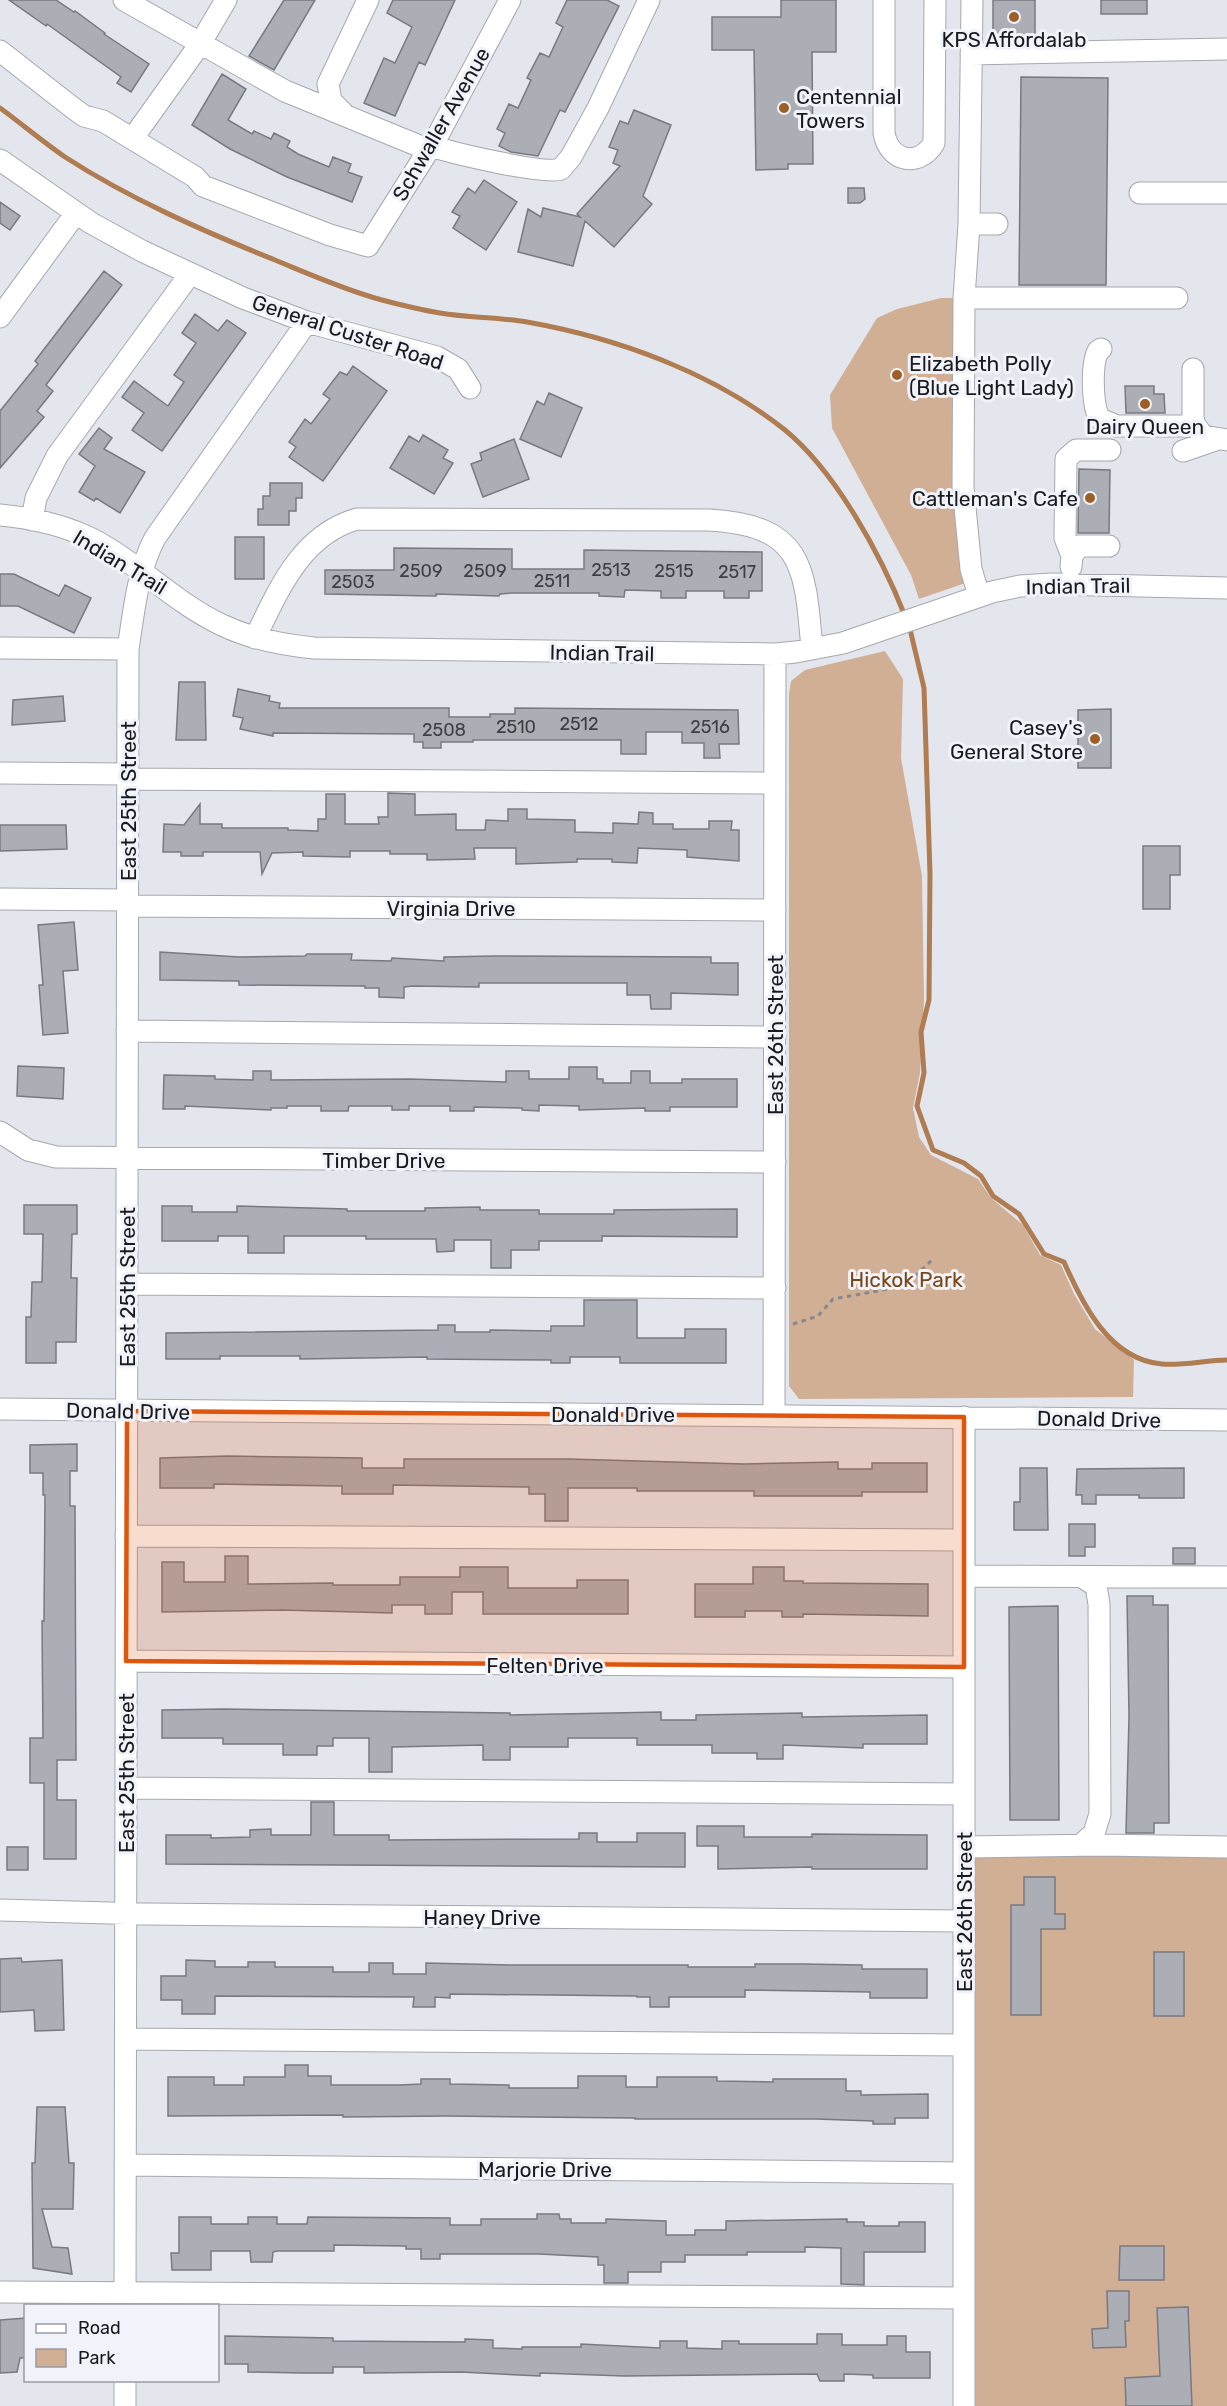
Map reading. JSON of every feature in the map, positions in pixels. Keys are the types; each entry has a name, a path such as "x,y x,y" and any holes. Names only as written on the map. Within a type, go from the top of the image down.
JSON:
{"street":[{"path":"124,0 285,91 430,148 553,171 561,169 571,157 598,108 649,0"},
{"path":"0,51 84,116 103,121 133,138 200,44 226,0"},
{"path":"285,91 311,92 329,80 368,0"},
{"name":"Schwaller Avenue","path":"133,138 195,177 203,186 330,235 368,246 430,148 475,69 510,0"},
{"path":"884,0 884,133 891,151 899,157 910,159 921,157 934,143 935,0"},
{"path":"972,0 969,224 964,298 963,487 971,569 979,596"},
{"path":"971,54 1227,49"},
{"path":"329,80 329,97 343,113"},
{"name":"General Custer Road","path":"0,160 76,213 142,251 243,298 308,322 437,357 458,369 470,388"},
{"path":"1140,194 1227,193"},
{"path":"3,307 76,213"},
{"path":"969,224 997,224"},
{"path":"32,520 36,498 57,456 190,274"},
{"path":"964,298 1177,297"},
{"name":"East 25th Street","path":"125,2299 128,649 141,572 154,538 308,322"},
{"path":"1101,349 1095,360 1095,406 1100,419 1117,426 1195,426"},
{"path":"1193,369 1195,426 1203,436 1222,440"},
{"path":"1183,451 1222,440"},
{"path":"1072,556 1065,538 1066,459 1076,450 1110,450"},
{"name":"Indian Trail","path":"0,515 59,526 92,540 221,625 255,638 314,648 775,654 812,649 869,634 979,596 1020,586 1069,584 1227,588"},
{"path":"255,638 302,554 325,533 357,519 708,520 734,522 759,528 770,532 788,548 801,571 806,586 812,649"},
{"path":"1069,584 1072,556 1076,549 1082,545 1109,546"},
{"path":"0,648 128,649"},
{"name":"East 26th Street","path":"774,1415 775,654"},
{"path":"0,773 775,783"},
{"name":"Virginia Drive","path":"0,899 128,903 775,910"},
{"path":"127,1031 775,1037"},
{"name":"Timber Drive","path":"2,1139 42,1155 127,1158 775,1162"},
{"path":"127,1284 775,1288"},
{"name":"Donald Drive","path":"0,1409 1227,1420"},
{"name":"East 26th Street","path":"964,1417 964,2406"},
{"path":"126,1536 964,1540"},
{"path":"964,1576 1227,1577"},
{"path":"1082,1577 1093,1583 1098,1592 1100,1814 1106,1835 1122,1845"},
{"path":"1100,1625 1107,1594 1127,1577"},
{"name":"Felten Drive","path":"126,1661 964,1667"},
{"path":"126,1788 964,1794"},
{"path":"1081,1845 1094,1833 1100,1814"},
{"path":"964,1846 1227,1847"},
{"name":"Haney Drive","path":"0,1910 126,1914 964,1921"},
{"path":"126,2039 964,2045"},
{"name":"Marjorie Drive","path":"125,2165 964,2172"},
{"path":"0,2292 125,2299 964,2298"},
{"path":"125,2382 125,2406"}],"path":[{"path":"793,1324 818,1316 833,1299 894,1288 903,1284 925,1269 934,1258"}],"highlighted area":[{"path":"127,1411 964,1417 964,1667 126,1661"}],"green space":[{"path":"941,298 964,298 974,580 919,599 911,575 832,428 830,395 877,318 897,309"},
{"name":"Hickok Park","path":"885,651 903,679 901,758 922,876 924,1000 920,1073 913,1108 919,1137 931,1155 978,1179 991,1198 1023,1225 1040,1255 1061,1265 1074,1294 1095,1329 1134,1360 1133,1397 799,1399 789,1386 789,694 791,681 805,670"},
{"path":"964,1847 1227,1847 1227,2406 964,2406"}],"building":[{"path":"9,0 56,0 149,64 131,92 117,83 121,77"},
{"path":"284,0 315,0 274,70 249,56"},
{"path":"393,0 455,0 425,65 419,62 395,116 364,103 384,58 395,63 412,27 387,13"},
{"path":"567,0 607,0 619,6 565,112 560,110 538,156 511,152 499,146 505,133 497,129 509,104 518,108 531,80 527,78 540,53 549,57 563,27 556,23"},
{"name":"Centennial Towers","path":"781,0 836,0 836,52 812,52 813,164 788,164 788,169 756,170 754,50 712,50 712,17 781,17"},
{"name":"KPS Affordalab","path":"993,0 1035,0 1035,35 993,35"},
{"path":"1101,0 1147,0 1147,14 1101,14"},
{"path":"222,74 246,89 228,120 252,134 254,131 271,139 274,133 290,141 287,147 298,154 329,167 333,157 351,164 348,172 362,177 352,202 287,177 230,149 192,125"},
{"path":"1021,77 1108,78 1106,285 1019,285"},
{"path":"634,110 671,125 643,196 652,204 614,247 585,221 573,266 518,252 528,209 541,217 543,208 580,217 577,214 620,166 613,163 618,150 609,147 620,121 628,124"},
{"path":"484,180 517,202 486,250 453,228 460,216 452,212 468,188 475,193"},
{"path":"848,188 864,188 865,199 860,203 848,203"},
{"path":"0,202 20,216 10,230 0,223"},
{"path":"104,271 122,285 46,385 53,391 37,411 44,417 0,468 0,411 38,364 35,361"},
{"path":"195,314 218,331 227,320 246,333 162,451 132,430 144,413 122,397 134,381 168,406 184,382 174,375 196,343 182,333"},
{"path":"353,366 387,391 323,481 289,457 296,447 289,442 305,419 311,424 330,399 323,394 340,372 347,375"},
{"name":"Dairy Queen","path":"1125,386 1154,386 1154,394 1164,394 1165,413 1126,413"},
{"path":"549,393 582,408 561,457 520,439 537,401 544,405"},
{"path":"99,428 112,438 104,449 145,472 120,513 96,498 94,501 79,492 95,466 79,454"},
{"path":"423,435 448,450 443,458 453,463 434,494 390,468 409,436 419,442"},
{"path":"514,439 529,479 483,497 471,464 482,460 480,453"},
{"name":"Cattleman's Cafe","path":"1079,469 1110,470 1109,533 1078,533"},
{"path":"270,483 302,483 302,498 296,498 296,511 289,511 289,525 258,525 258,509 263,509 263,496 270,496"},
{"path":"235,537 264,537 264,579 235,579"},
{"path":"394,548 512,549 512,569 584,569 584,550 762,552 762,591 749,591 749,598 724,598 724,591 686,591 686,598 661,598 661,591 625,590 624,597 599,596 599,593 512,593 499,596 325,594 325,570 394,570"},
{"path":"0,574 14,574 59,596 65,585 91,598 74,633 18,606 0,606"},
{"path":"179,682 205,682 206,740 176,740"},
{"path":"238,689 270,696 269,701 280,703 279,708 449,708 449,717 490,717 490,714 515,714 515,708 738,710 739,744 719,744 720,758 704,758 704,743 682,743 682,732 646,732 646,754 621,754 621,740 473,740 473,742 441,742 441,748 423,748 423,742 414,742 414,734 273,733 273,736 240,729 243,718 233,716"},
{"path":"63,696 65,721 12,725 13,700"},
{"name":"Casey's General Store","path":"1111,709 1111,768 1078,768 1078,710"},
{"path":"388,793 415,794 415,815 456,814 456,830 485,830 486,820 508,821 508,809 527,809 527,819 575,820 575,832 613,833 613,823 638,824 639,812 653,813 653,824 673,824 673,829 709,829 709,821 732,821 731,830 739,830 739,861 687,857 687,850 638,848 637,863 612,862 612,859 577,859 577,862 516,864 516,848 474,848 475,859 427,860 427,854 390,854 390,851 350,851 350,857 303,856 303,852 272,853 262,874 260,852 203,852 203,856 181,856 181,852 163,852 164,824 184,825 200,804 200,824 222,824 222,828 288,828 288,830 318,831 318,819 326,819 326,794 345,794 345,824 379,824 378,817 388,817"},
{"path":"0,825 66,825 67,849 0,851"},
{"path":"1143,846 1180,846 1180,875 1170,875 1170,909 1143,909"},
{"path":"74,922 78,970 63,971 68,1033 43,1035 39,985 43,985 38,925"},
{"path":"160,952 239,957 352,954 351,960 391,961 392,958 444,961 444,957 494,956 711,957 711,963 738,963 738,995 671,993 671,1009 651,1009 650,995 627,995 627,983 479,983 479,987 413,986 404,987 404,998 379,997 379,988 365,988 365,986 239,985 239,981 160,980"},
{"path":"18,1066 64,1068 63,1099 17,1096"},
{"path":"569,1067 597,1067 597,1079 603,1079 603,1083 631,1083 631,1071 650,1071 650,1083 682,1083 682,1079 737,1079 737,1107 670,1107 670,1111 645,1111 645,1108 579,1110 579,1106 539,1105 539,1111 522,1110 522,1108 474,1107 474,1111 450,1111 450,1106 409,1106 409,1110 392,1110 392,1106 349,1106 348,1111 321,1111 321,1106 287,1106 287,1108 271,1108 271,1110 185,1106 185,1109 163,1109 164,1075 215,1076 215,1079 253,1080 253,1071 271,1071 271,1080 410,1079 506,1082 506,1071 529,1071 529,1079 569,1079"},
{"path":"24,1205 77,1205 77,1234 72,1234 71,1278 77,1278 76,1342 56,1342 56,1363 26,1363 26,1317 31,1317 32,1282 42,1282 43,1234 24,1234"},
{"path":"162,1206 192,1206 192,1212 237,1212 237,1206 347,1209 347,1211 425,1211 425,1208 480,1207 480,1210 539,1210 539,1214 614,1214 614,1210 737,1209 737,1237 602,1236 602,1241 539,1241 539,1250 511,1250 511,1268 491,1268 491,1240 454,1240 454,1251 437,1252 436,1239 284,1236 284,1253 248,1253 248,1236 218,1236 218,1241 162,1241"},
{"path":"584,1300 637,1300 637,1338 685,1338 685,1329 726,1329 726,1363 620,1363 620,1357 570,1357 570,1363 551,1363 551,1360 427,1359 427,1357 300,1359 300,1356 220,1356 220,1359 166,1359 166,1333 438,1330 438,1325 455,1325 455,1332 551,1331 551,1326 584,1326"},
{"path":"77,1444 77,1471 70,1471 70,1506 75,1506 76,1760 57,1760 57,1800 76,1800 76,1859 44,1859 44,1783 30,1783 30,1738 43,1738 42,1621 44,1621 45,1495 43,1495 43,1473 30,1473 30,1445"},
{"path":"228,1456 362,1458 362,1468 404,1468 404,1459 569,1459 744,1464 838,1462 838,1469 872,1469 872,1463 927,1463 927,1492 862,1492 862,1496 754,1496 754,1491 637,1491 637,1488 568,1488 568,1521 545,1521 545,1494 529,1494 529,1487 393,1485 393,1494 342,1494 342,1486 214,1484 214,1488 160,1488 160,1458"},
{"path":"1020,1468 1047,1468 1048,1530 1014,1530 1014,1502 1020,1502"},
{"path":"1184,1468 1184,1498 1096,1495 1096,1504 1082,1504 1082,1495 1076,1495 1077,1469"},
{"path":"1069,1524 1095,1524 1095,1547 1085,1547 1085,1556 1069,1556"},
{"path":"1173,1548 1195,1548 1195,1564 1173,1564"},
{"path":"225,1556 248,1556 248,1584 400,1585 400,1577 460,1577 460,1567 508,1567 508,1588 577,1588 577,1580 628,1580 628,1614 483,1614 483,1592 452,1592 452,1614 425,1614 425,1605 392,1605 392,1613 282,1610 162,1612 162,1562 184,1562 184,1582 225,1582"},
{"path":"753,1567 784,1567 784,1581 803,1581 803,1583 928,1584 928,1616 803,1614 803,1617 782,1617 782,1611 745,1611 745,1617 695,1617 695,1584 753,1584"},
{"path":"1127,1596 1153,1596 1153,1605 1168,1605 1169,1823 1154,1823 1154,1833 1126,1833 1129,1717"},
{"path":"1058,1606 1059,1820 1010,1820 1009,1607"},
{"path":"162,1710 510,1713 510,1715 661,1712 661,1720 696,1720 696,1715 802,1713 802,1717 927,1715 927,1744 863,1744 863,1748 783,1745 783,1759 757,1759 757,1753 712,1753 712,1745 637,1745 637,1738 568,1738 568,1747 510,1747 510,1760 483,1760 483,1745 392,1747 392,1772 369,1772 369,1738 333,1738 333,1746 317,1746 317,1755 283,1755 283,1744 223,1744 223,1738 162,1738"},
{"path":"311,1802 334,1802 334,1835 389,1835 389,1840 579,1839 579,1833 597,1833 597,1842 637,1842 637,1833 685,1833 685,1867 166,1864 166,1835 211,1835 211,1838 250,1837 250,1830 271,1829 271,1835 311,1835"},
{"path":"697,1826 744,1826 744,1837 812,1837 812,1834 927,1835 927,1869 812,1869 812,1867 718,1869 718,1846 697,1846"},
{"path":"7,1847 28,1847 28,1870 7,1870"},
{"path":"1024,1877 1055,1877 1055,1914 1065,1914 1065,1929 1041,1929 1041,2015 1011,2015 1011,1905 1024,1905"},
{"path":"1154,1952 1184,1952 1184,2016 1154,2016"},
{"path":"21,1958 22,1962 62,1960 64,2030 35,2031 34,2010 0,2012 0,1959"},
{"path":"186,1960 215,1961 215,1967 248,1967 248,1962 275,1962 275,1967 333,1967 333,1972 369,1972 369,1963 393,1963 393,1974 426,1974 426,1963 688,1965 688,1967 755,1967 755,1964 862,1965 862,1969 927,1969 927,1998 870,1998 870,1992 745,1990 745,1997 669,1997 669,2007 650,2007 650,1997 637,1996 450,1994 450,1998 435,1997 435,2007 413,2007 414,1997 215,1996 215,2014 182,2014 182,2000 161,2000 161,1976 186,1976"},
{"path":"285,2065 308,2065 308,2076 331,2076 331,2085 421,2084 421,2079 450,2079 450,2084 509,2085 509,2088 578,2088 578,2076 626,2076 626,2087 657,2087 657,2077 717,2077 717,2081 773,2082 773,2079 846,2079 846,2091 861,2091 861,2095 928,2094 928,2118 895,2118 895,2124 873,2124 873,2121 816,2119 343,2117 343,2115 168,2116 168,2077 214,2077 214,2085 244,2085 244,2077 285,2077"},
{"path":"37,2107 65,2107 69,2163 74,2163 73,2209 42,2209 52,2247 68,2248 72,2274 33,2268 32,2163 35,2163"},
{"path":"537,2214 559,2214 560,2219 571,2219 571,2223 606,2223 606,2219 666,2221 666,2235 695,2235 695,2230 726,2230 726,2221 847,2219 847,2222 864,2222 864,2226 899,2226 899,2222 925,2222 925,2252 864,2252 864,2285 841,2284 841,2248 805,2247 805,2252 685,2255 685,2262 661,2262 661,2272 628,2272 628,2283 604,2283 604,2265 598,2265 598,2257 539,2254 440,2254 440,2259 421,2259 421,2249 406,2249 406,2246 334,2245 334,2251 277,2251 273,2252 272,2262 251,2262 250,2251 211,2251 211,2270 172,2270 171,2253 179,2253 179,2217 211,2217 211,2224 248,2224 248,2217 277,2217 277,2224 307,2224 308,2217 450,2218 450,2225 481,2225 481,2219 537,2219"},
{"path":"1120,2246 1164,2246 1164,2280 1119,2280"},
{"path":"1107,2291 1129,2291 1129,2321 1125,2321 1126,2347 1093,2348 1092,2329 1108,2328"},
{"path":"1188,2307 1192,2406 1126,2406 1125,2378 1160,2376 1157,2308"},
{"path":"24,2318 24,2358 20,2358 17,2372 0,2373 0,2320"},
{"path":"817,2334 842,2334 842,2345 887,2345 887,2336 906,2336 906,2352 930,2352 930,2378 873,2378 873,2375 844,2374 844,2381 820,2381 817,2374 624,2376 540,2373 540,2376 461,2372 364,2373 364,2367 333,2367 333,2373 248,2372 248,2364 225,2364 225,2336 333,2338 333,2341 465,2342 465,2339 493,2340 493,2348 522,2349 522,2347 581,2347 581,2344 660,2348 660,2341 687,2341 687,2348 722,2349 722,2341 739,2341 739,2344 817,2344"}],"waterway":[{"path":"0,108 65,157 115,187 194,226 327,282 418,309 451,315 527,322 595,337 662,360 727,391 757,409 785,430 822,468 870,541 905,616"},
{"path":"909,625 924,688 930,874 929,1000 921,1032 924,1073 917,1106 933,1150 964,1163 981,1176 993,1196 1019,1214 1044,1254 1064,1262 1080,1296 1101,1328 1127,1352 1144,1360 1162,1364 1227,1360"}],"place":[{"name":"KPS Affordalab","path":"1014,17"},
{"name":"Centennial Towers","path":"784,108"},
{"name":"Elizabeth Polly (Blue Light Lady)","path":"897,375"},
{"name":"Dairy Queen","path":"1145,404"},
{"name":"Cattleman's Cafe","path":"1090,498"},
{"name":"Casey's General Store","path":"1095,739"}]}
